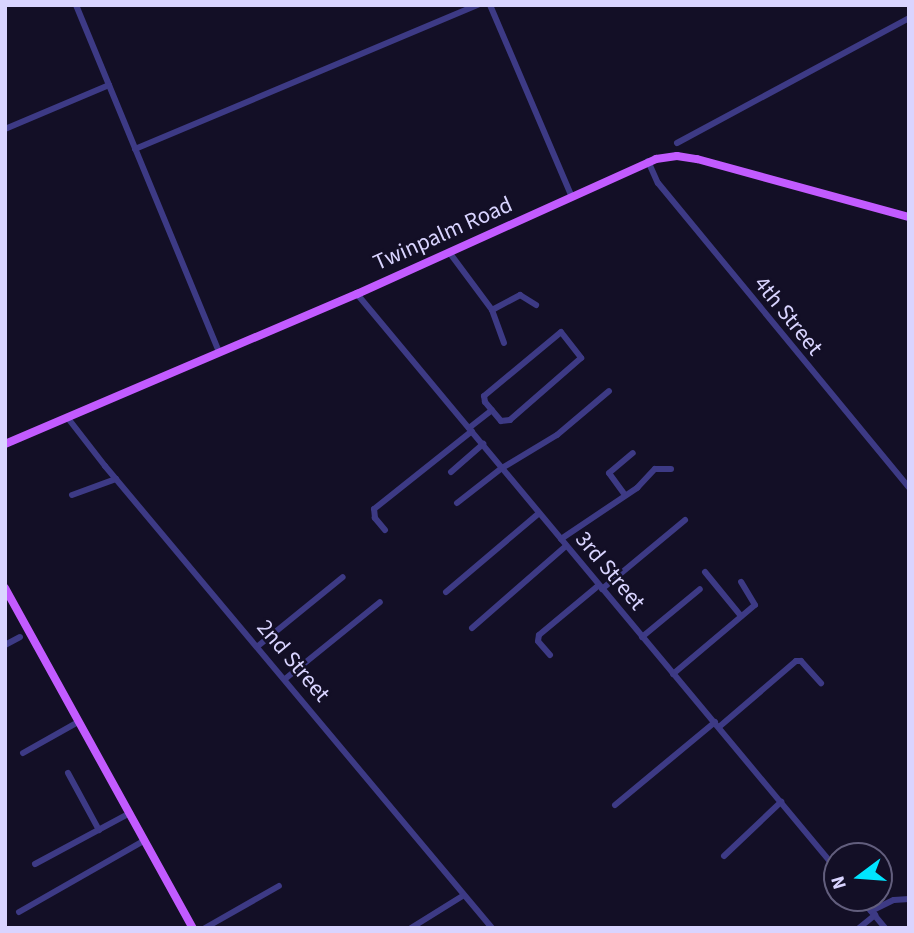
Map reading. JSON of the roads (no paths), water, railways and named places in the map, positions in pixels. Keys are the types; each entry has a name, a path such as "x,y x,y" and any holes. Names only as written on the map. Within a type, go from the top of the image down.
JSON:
{"main road":[{"name":"Twinpalm Road","path":"5,444 356,294 648,161 677,156 697,159 909,217"},
{"path":"5,588 193,928"}],"street":[{"path":"76,5 219,352"},
{"path":"135,149 478,5"},
{"path":"490,5 572,197"},
{"path":"677,143 909,18"},
{"path":"5,129 109,85"},
{"name":"4th Street","path":"648,161 659,183 676,205 909,488"},
{"path":"449,252 492,310 504,343"},
{"name":"3rd Street","path":"356,294 823,853"},
{"path":"492,310 520,295 527,296 536,305"},
{"path":"559,333 564,334 581,356 580,361 507,422 501,421 492,410 484,396 559,333"},
{"path":"457,503 502,468 544,440 557,435 609,391"},
{"path":"385,530 374,518 374,509 492,410"},
{"name":"2nd Street","path":"67,417 492,928"},
{"path":"451,472 483,444"},
{"path":"625,495 609,472 634,453"},
{"path":"561,539 625,495 655,469 671,469"},
{"path":"72,495 116,479"},
{"path":"446,592 539,513"},
{"path":"550,655 538,641 540,635 685,520"},
{"path":"472,628 566,546"},
{"path":"705,572 741,616"},
{"path":"258,646 343,577"},
{"path":"673,674 756,604 741,582"},
{"path":"642,637 699,589"},
{"path":"285,678 380,602"},
{"path":"5,645 19,637"},
{"path":"615,805 796,661 801,661 821,683"},
{"path":"23,753 78,722"},
{"path":"68,773 99,830"},
{"path":"724,856 781,802"},
{"path":"35,864 130,813"},
{"path":"19,912 145,840"},
{"path":"205,928 279,886"},
{"path":"411,928 464,895"},
{"path":"859,928 873,913 894,900 909,899"},
{"path":"873,913 885,928"}]}
